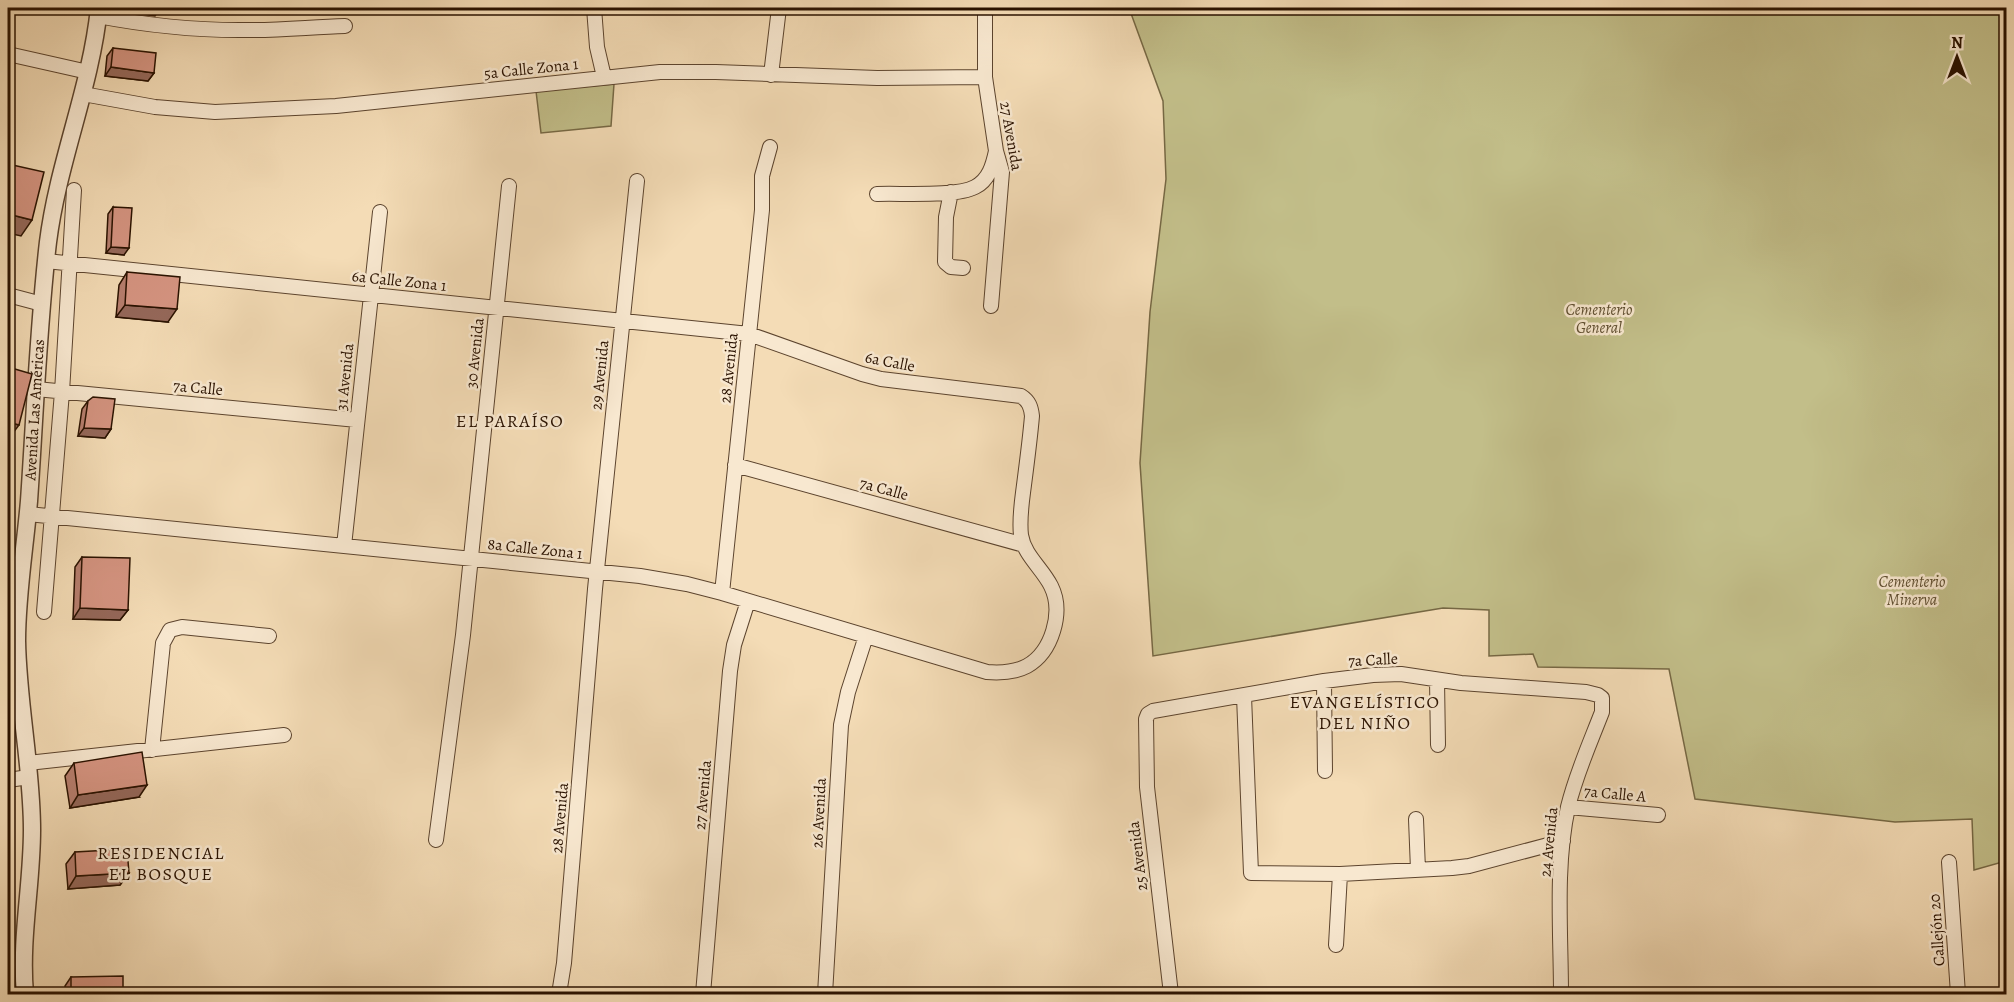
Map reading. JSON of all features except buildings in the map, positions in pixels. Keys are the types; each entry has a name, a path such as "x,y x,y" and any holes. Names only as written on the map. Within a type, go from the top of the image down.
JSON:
{"street":[{"path":"594,8 597,47 604,77"},
{"path":"771,75 779,8"},
{"name":"27 Avenida","path":"985,8 985,77 996,151 1001,163 1002,186 991,306"},
{"path":"98,12 145,24 199,29 242,30 345,26"},
{"name":"Avenida Las Américas","path":"25,994 24,943 32,831 13,611 28,514 46,261 53,214 88,72 98,12"},
{"path":"8,54 88,72"},
{"name":"5a Calle Zona 1","path":"83,94 185,110 265,110 386,102 604,77 685,71 877,78 985,77"},
{"name":"28 Avenida","path":"722,593 762,210 761,184 770,147"},
{"path":"878,194 951,192 975,187 990,172 996,151"},
{"name":"29 Avenida","path":"596,572 638,181"},
{"name":"30 Avenida","path":"436,840 470,560 509,186"},
{"path":"44,612 62,392 74,190"},
{"path":"951,192 946,217 945,262 951,267 963,268"},
{"name":"31 Avenida","path":"344,546 380,212"},
{"name":"6a Calle Zona 1","path":"46,261 749,334"},
{"path":"8,295 42,304"},
{"name":"6a Calle","path":"749,334 862,374 908,383 1016,395 1028,402 1032,416 1021,509 1021,532 1024,545"},
{"name":"7a Calle","path":"36,389 357,420"},
{"name":"7a Calle","path":"735,465 1024,545"},
{"name":"8a Calle Zona 1","path":"28,514 651,578 722,593 987,672 1008,672 1026,667 1046,648 1052,633 1056,616 1056,599 1052,586 1024,545"},
{"name":"28 Avenida","path":"559,994 564,963 596,572"},
{"name":"27 Avenida","path":"703,994 730,671 734,645 748,602"},
{"path":"152,750 163,644 170,630 182,627 269,636"},
{"name":"26 Avenida","path":"825,994 841,725 848,692 866,636"},
{"name":"7a Calle","path":"1148,714 1153,711 1324,681 1401,674 1461,684 1586,692 1602,698"},
{"path":"1437,680 1438,745"},
{"path":"1324,681 1325,771"},
{"path":"1244,696 1251,873 1340,874 1469,866 1563,841"},
{"name":"24 Avenida","path":"1561,994 1560,899 1563,841 1568,807 1602,712 1602,698"},
{"name":"25 Avenida","path":"1148,714 1146,719 1147,787 1171,994"},
{"path":"8,780 28,770 152,750 284,735"},
{"name":"7a Calle A","path":"1568,807 1658,814"},
{"path":"1416,819 1418,870"},
{"name":"Callejón 20","path":"1949,862 1958,994"},
{"path":"1336,945 1340,874"}],"green space":[{"name":"Cementerio General","path":"1129,8 2006,8 2006,861 1974,870 1972,819 1895,822 1695,799 1669,669 1538,667 1533,654 1489,656 1489,610 1443,608 1153,656 1140,463 1150,312 1166,179 1163,101"},
{"path":"614,84 611,126 541,133 536,91"}],"district":[{"name":"EL PARAÍSO","path":"510,421"},
{"name":"EVANGELÍSTICO DEL NIÑO","path":"1365,712"},
{"name":"RESIDENCIAL EL BOSQUE","path":"161,863"}],"park label":[{"name":"Cementerio Minerva","path":"1912,591"}]}
